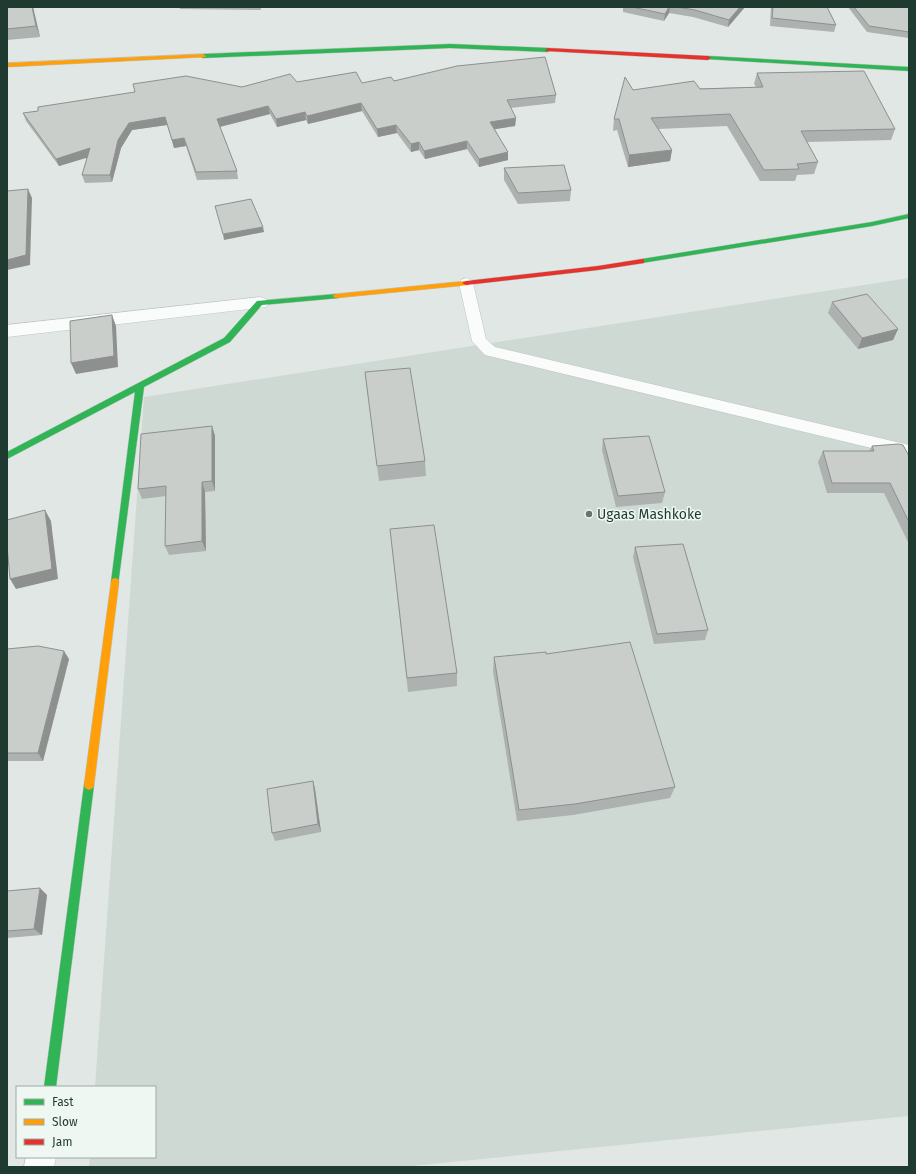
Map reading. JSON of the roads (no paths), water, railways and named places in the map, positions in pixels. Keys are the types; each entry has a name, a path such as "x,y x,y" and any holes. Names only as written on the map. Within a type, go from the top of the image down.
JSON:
{"street":[{"path":"7,65 296,51 450,46 576,51 909,69"},
{"path":"7,331 598,268 872,224 909,216"},
{"path":"7,456 227,340 260,303"},
{"path":"50,1086 140,386"}],"lane":[{"path":"466,283 479,341 490,351 909,451"}],"place":[{"name":"Ugaas Mashkoke","path":"589,514"}]}
